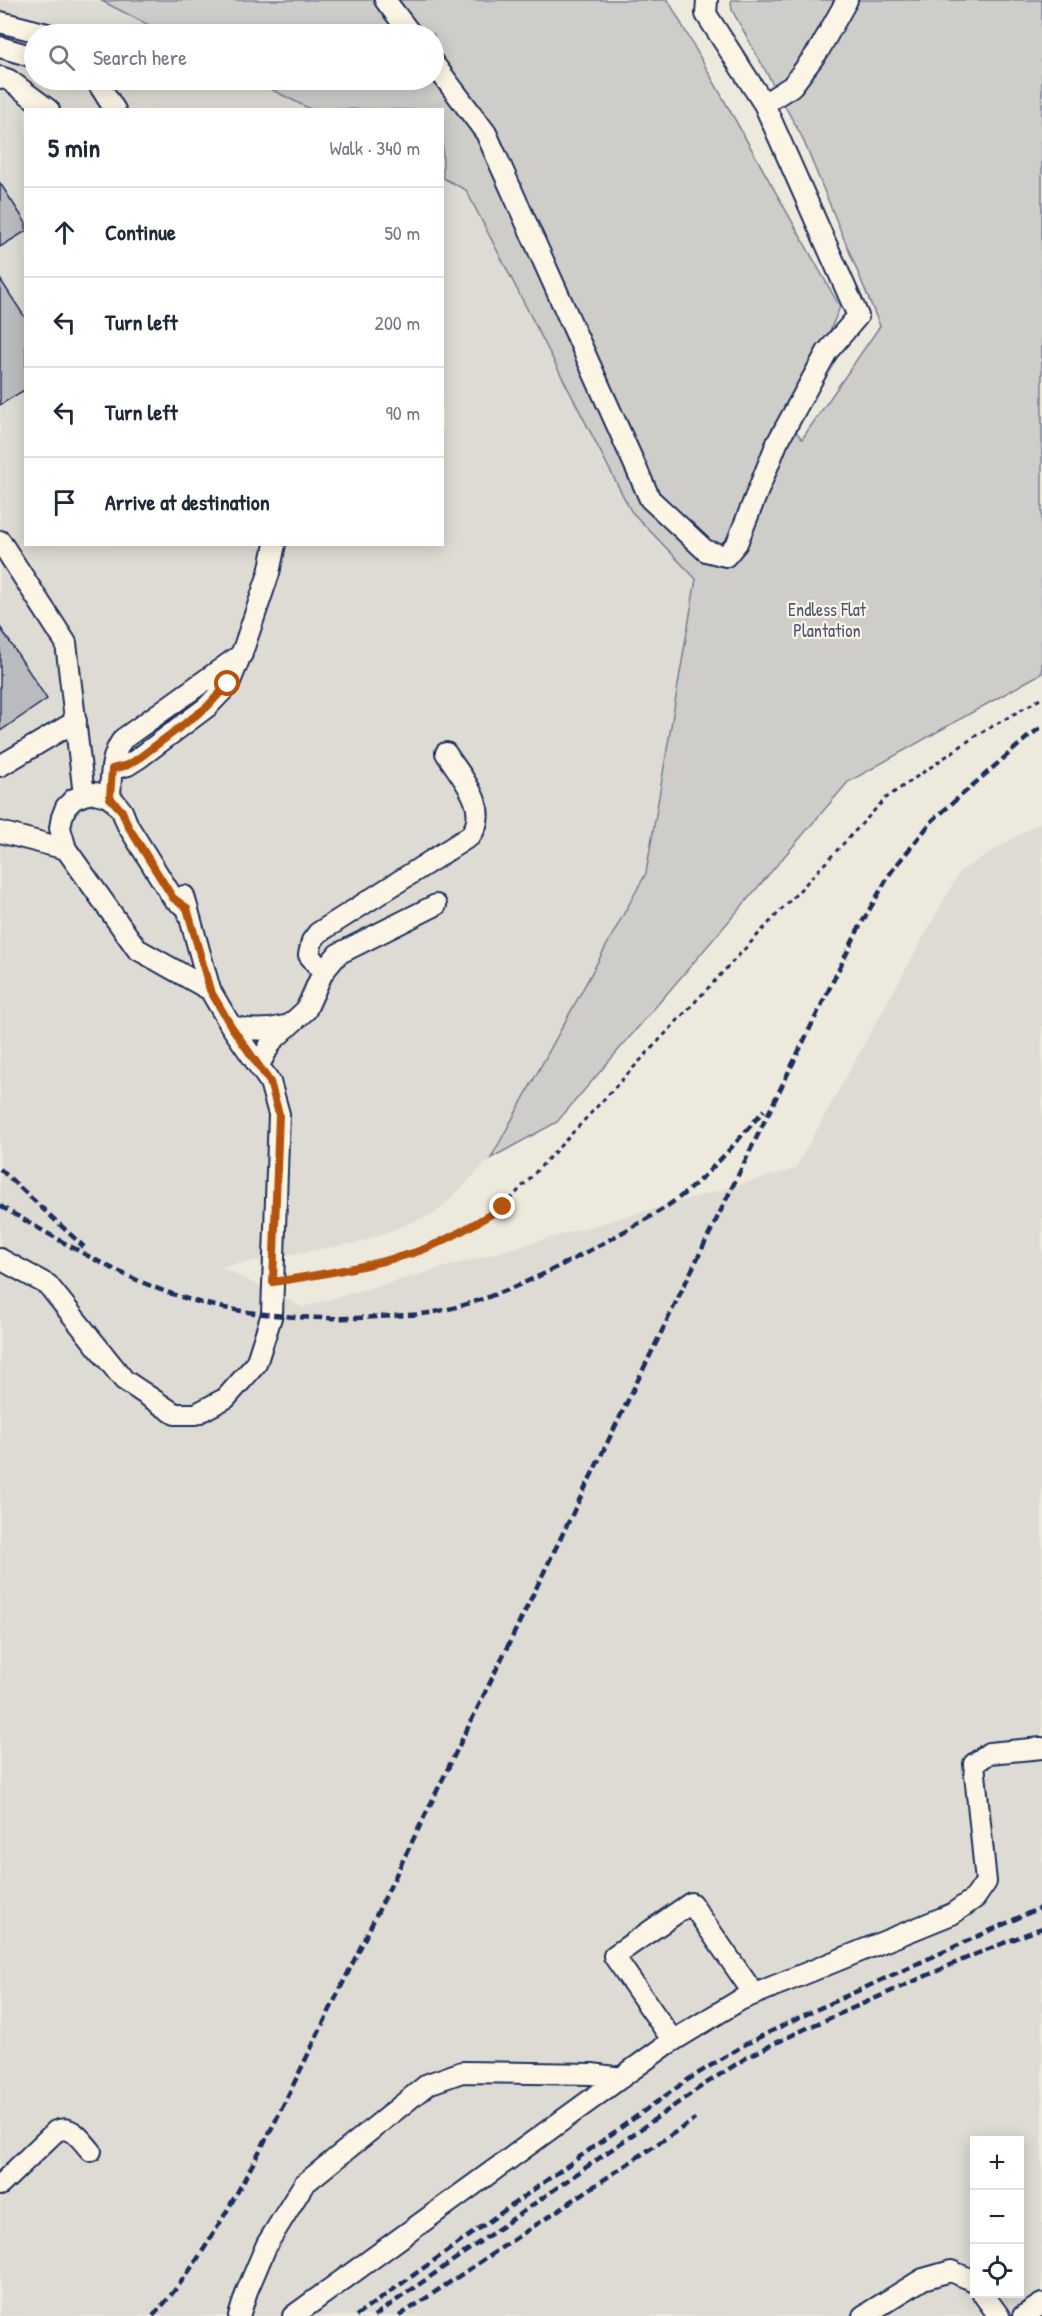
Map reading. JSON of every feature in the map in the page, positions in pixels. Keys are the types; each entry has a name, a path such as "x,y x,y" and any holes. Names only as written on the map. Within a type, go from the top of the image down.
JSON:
{"lane":[{"path":"385,0 403,24"},
{"path":"444,77 486,133 650,499 706,551 726,556 737,543 777,443 810,382 827,352 858,316 764,104 706,14 706,0"},
{"path":"764,104 792,86 819,50 847,0"},
{"path":"0,22 24,28"},
{"path":"0,47 24,54"},
{"path":"0,77 9,80 46,108"},
{"path":"102,90 114,108"},
{"path":"0,541 66,643 84,795"},
{"path":"116,804 112,769 128,765 207,707 228,684 242,654 269,573 275,546"},
{"path":"0,766 76,721"},
{"path":"323,972 309,955 312,941 318,933 470,836 474,830 478,821 477,805 446,753"},
{"path":"0,1259 48,1285 124,1380 175,1414 196,1414 226,1398 256,1364 272,1314 279,1114 270,1082 231,1026 210,990 183,894 136,818 95,793 74,799 66,807 60,828 66,849 137,949 210,990"},
{"path":"0,831 66,849"},
{"path":"259,1065 268,1047 285,1026 306,1010 323,972 338,954 436,905"},
{"path":"231,1026 260,1031 285,1026"},
{"path":"293,2316 621,2078 711,2016 754,1994 952,1914 975,1898 986,1882 975,1764 989,1753 1042,1748"},
{"path":"673,2041 614,1956 691,1903 754,1994"},
{"path":"239,2316 267,2244 304,2184 428,2084 462,2072 592,2074 621,2078"},
{"path":"0,2185 56,2131 63,2128 70,2129 91,2151"},
{"path":"862,2316 923,2279 951,2271 970,2279"},
{"path":"986,2298 999,2316"},
{"path":"1023,2316 1042,2304"}],"path":[{"path":"273,1282 327,1274 414,1252 466,1229 503,1207 886,798 977,735 1042,698"}],"shaded area":[{"path":"0,0 102,1 147,24 24,24 24,90 273,90 308,108 24,108 24,546 444,546 444,179 466,190 631,511 696,579 646,873 491,1158 436,1213 361,1242 220,1267 303,1307 795,1169 960,871 1042,821 1042,2316 0,2316"}],"green space":[{"name":"Endless Flat Plantation","path":"668,0 840,307 790,424 802,439 880,326 802,137 732,10 731,0 1042,0 1042,673 848,782 557,1122 491,1158 646,873 696,579 631,511 466,190 444,179 444,108 308,108 273,90 444,90 444,24 147,24 102,1"}],"building":[{"path":"0,183 24,220 24,232 0,247"},
{"path":"0,279 24,316 24,390 0,405"},
{"path":"0,627 47,699 0,731"}],"railway":[{"path":"153,2316 172,2294 205,2247 275,2122 860,926 891,872 933,820 1042,727"},
{"path":"0,1206 117,1271 191,1300 241,1311 292,1317 343,1318 425,1314 474,1302 520,1285 647,1219 697,1183 764,1110"},
{"path":"0,1169 84,1247"},
{"path":"356,2316 689,2079 744,2045 798,2018 1042,1907"},
{"path":"374,2316 702,2086 749,2056 976,1954 1042,1928"},
{"path":"399,2316 695,2119"}],"route":[{"path":"228,684 207,707 139,758 128,765 112,769 110,798 122,811 128,826 173,898 187,908 210,990 231,1026 270,1082 279,1114 273,1282 327,1274 414,1252 466,1229 503,1207"}]}
